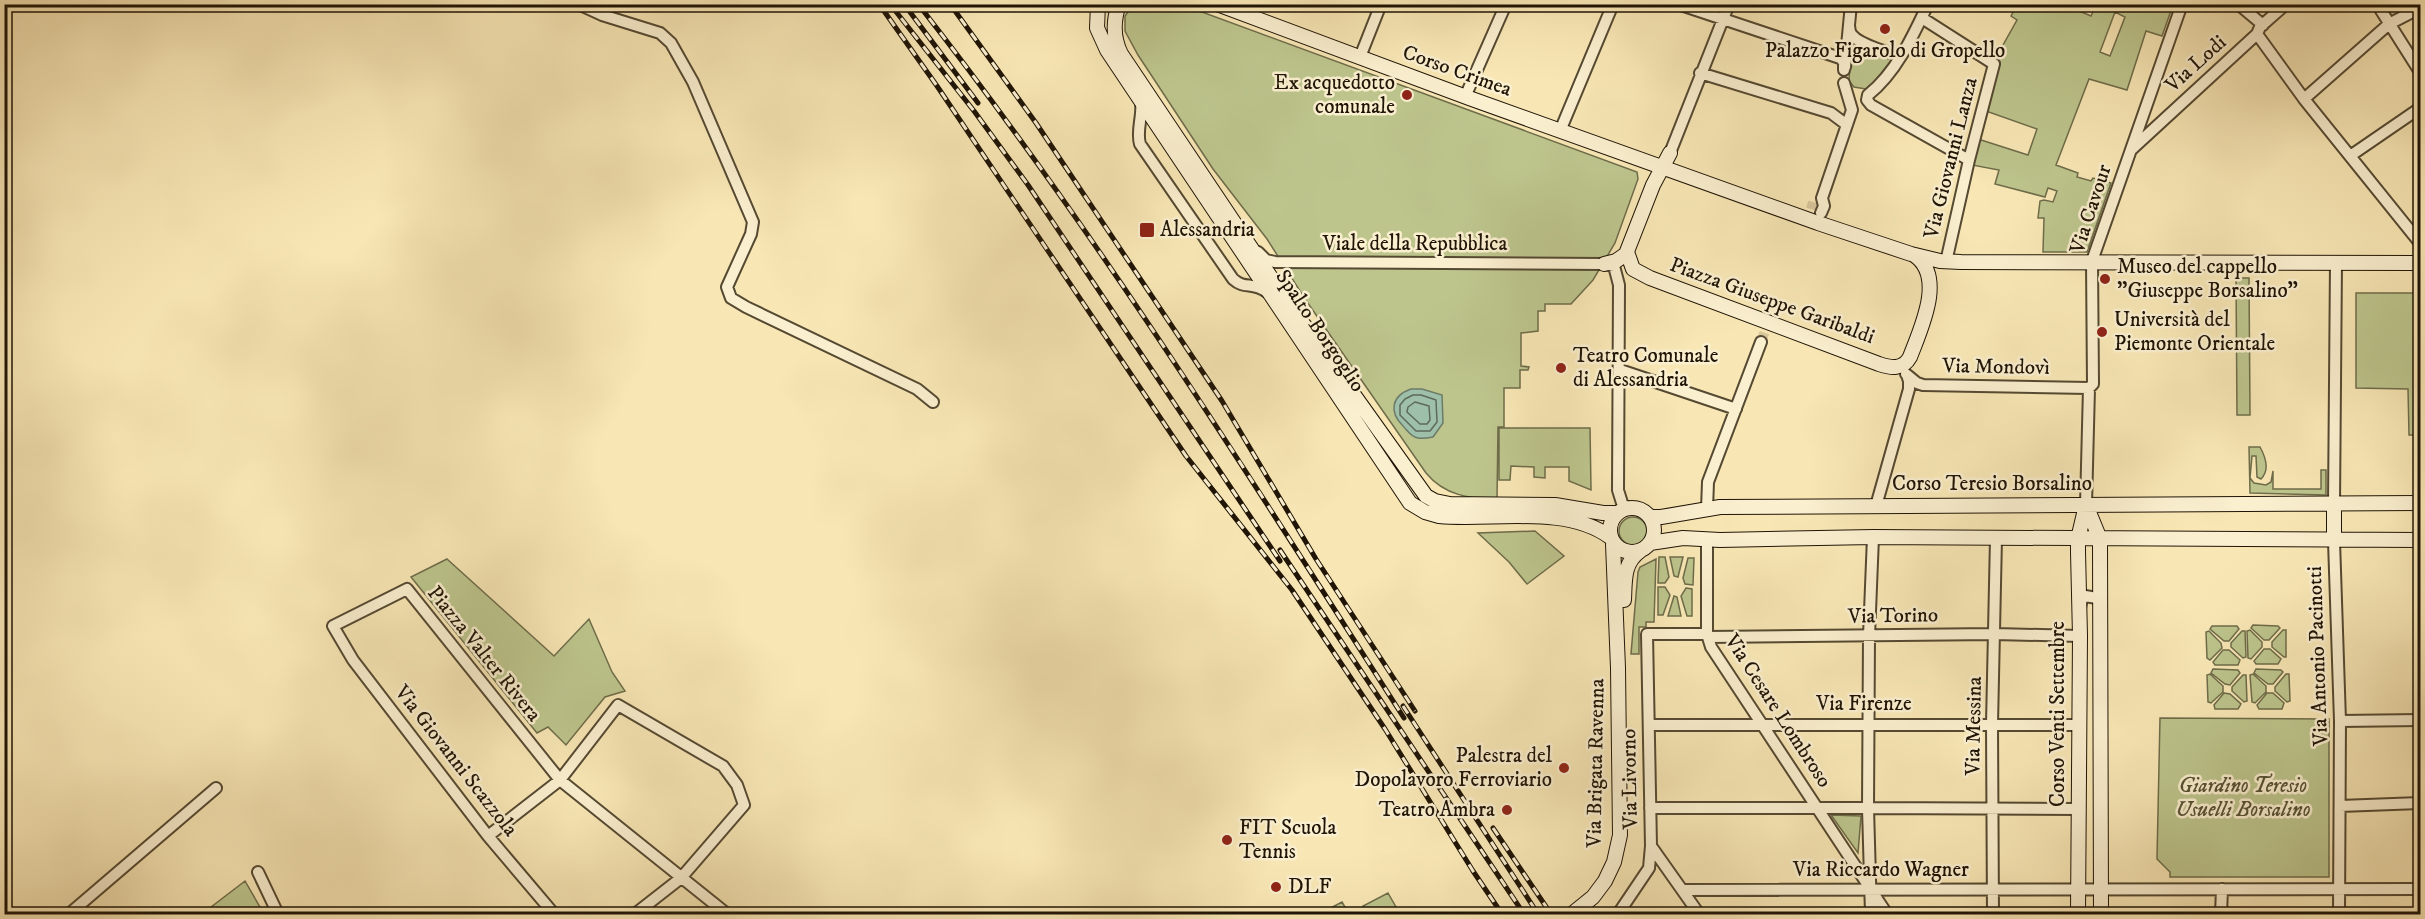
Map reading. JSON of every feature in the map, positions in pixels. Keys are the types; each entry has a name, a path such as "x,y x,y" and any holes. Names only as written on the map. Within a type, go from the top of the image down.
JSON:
{"main road":[{"name":"Spalto Borgoglio","path":"1098,4 1096,19 1101,40 1141,102 1144,121 1268,292 1402,493 1413,505 1439,516 1532,517 1565,520 1595,528 1612,541"},
{"name":"Spalto Borgoglio","path":"1119,4 1115,27 1119,51 1240,232 1426,496 1435,501 1450,504 1547,504 1602,513 1624,511"},
{"name":"Corso Crimea","path":"1217,4 1465,97 1684,175 1813,211 1906,252"},
{"path":"1604,264 1620,259 1627,252 1653,185 1670,153"},
{"path":"1642,160 1651,168 1653,185"},
{"path":"1627,252 1631,268 1650,278"},
{"path":"1906,252 1952,262 2421,263"},
{"name":"Piazza Giuseppe Garibaldi","path":"1650,278 1879,364 1898,367 1909,360 1930,295 1930,279 1926,267 1917,257 1906,252"},
{"path":"2382,263 2421,254"},
{"path":"1930,295 1938,271 1952,262"},
{"path":"2334,503 2334,541"},
{"name":"Corso Teresio Borsalino","path":"1650,517 1707,508 2421,503"},
{"path":"2086,505 2100,539"},
{"name":"Corso Venti Settembre","path":"2078,915 2080,636 2078,539 2086,505"},
{"path":"1645,547 1654,528 1650,517 1642,511 1624,511 1611,524 1612,541 1629,552 1676,538 2421,540"},
{"name":"Corso Venti Settembre","path":"2100,539 2101,915"},
{"name":"Via Brigata Ravenna","path":"1573,914 1602,887 1616,855 1621,814 1618,668 1612,541"},
{"name":"Via Brigata Ravenna","path":"1618,668 1626,567 1630,559 1645,547"}],"street":[{"path":"578,4 602,15 665,36 686,67 753,222 751,234 727,287 731,298 917,389 933,402"},
{"path":"1360,57 1381,4"},
{"path":"1465,97 1506,4"},
{"path":"1560,131 1613,4"},
{"path":"1678,4 1841,58 1845,63 1843,75 1850,108 1822,198 1824,206 1813,211"},
{"path":"1670,153 1729,4"},
{"path":"1844,70 1851,4"},
{"path":"1831,113 1850,108 1871,93 1902,53 1928,4"},
{"name":"Via Cavour","path":"2086,505 2089,388 2093,384 2092,261 2182,4"},
{"path":"2238,4 2260,30 2304,99 2420,240"},
{"name":"Via Lodi","path":"2130,151 2286,4"},
{"path":"2377,4 2421,72"},
{"path":"2304,99 2389,24 2421,8"},
{"name":"Via Giovanni Lanza","path":"1922,18 1994,64 1969,159 1952,262"},
{"path":"1848,27 1856,39 1893,54 1902,53"},
{"path":"1700,73 1831,113 1844,123"},
{"path":"1844,83 1856,93 1871,93"},
{"path":"1871,93 1870,103 1969,159"},
{"path":"2350,156 2421,108"},
{"path":"1167,122 1157,115 1144,121 1138,138 1140,144 1165,186 1233,279 1242,285 1256,285 1268,292"},
{"name":"Viale della Repubblica","path":"1240,232 1260,256 1270,262 1604,264"},
{"path":"2334,503 2336,262"},
{"path":"1604,264 1616,268 1619,285 1618,490 1624,511"},
{"path":"1619,285 1622,277 1628,274 1650,278"},
{"path":"1707,508 1708,482 1763,337 1770,326 1790,331"},
{"name":"Piazza Giuseppe Garibaldi","path":"1879,364 1906,374"},
{"path":"1620,370 1736,410"},
{"path":"1876,506 1908,389 1909,381 1906,374"},
{"name":"Via Mondovì","path":"1906,374 1922,385 2089,388"},
{"path":"1871,915 1868,808 1869,636 1873,537"},
{"name":"Via Messina","path":"1993,915 1992,724 1996,538"},
{"path":"1707,539 1708,636"},
{"name":"Via Antonio Pacinotti","path":"2334,541 2340,722 2339,915"},
{"name":"Piazza Valter Rivera","path":"333,626 406,589 560,780"},
{"path":"2079,608 2085,596 2097,598 2100,603"},
{"name":"Via Giovanni Scazzola","path":"333,626 353,660 489,836 554,915"},
{"name":"Via Torino","path":"1647,634 2080,636"},
{"name":"Via Livorno","path":"1618,915 1649,868 1651,846 1647,634"},
{"name":"Via Cesare Lombroso","path":"1708,636 1712,647 1761,724 1871,890"},
{"path":"489,836 560,780 618,705 723,766 736,784 744,805 681,878 635,915"},
{"path":"2340,722 2421,720"},
{"name":"Via Firenze","path":"1649,725 2079,725"},
{"path":"560,780 727,915"},
{"path":"69,915 216,788"},
{"path":"2340,806 2421,803"},
{"path":"1650,808 2079,809"},
{"path":"1651,846 1699,915"},
{"path":"258,872 278,915"},
{"path":"2221,915 2222,889"},
{"path":"2078,890 2421,889"},
{"name":"Via Riccardo Wagner","path":"1683,890 2078,890"},
{"path":"1871,890 1887,915"}],"green space":[{"path":"1133,5 1183,5 1637,172 1638,179 1615,243 1593,280 1571,304 1545,304 1545,311 1538,311 1538,331 1521,333 1521,366 1529,367 1528,370 1520,370 1520,388 1504,388 1504,427 1498,427 1497,500 1467,497 1449,491 1433,481 1426,473 1305,299 1267,239 1213,169 1138,55 1125,31 1125,16"},
{"path":"2017,5 2079,5 2077,10 2091,16 2096,5 2173,5 2162,36 2146,31 2127,90 2089,79 2056,165 2078,173 2077,177 2111,183 2087,252 2043,252 2044,218 2038,218 2040,201 2053,202 2057,191 2048,188 2045,197 1995,184 1999,170 1972,165 1978,139 2028,155 2037,129 1986,111 2000,55 1998,54 2017,20 2011,16","holes":["2115,12 2125,17 2110,56 2100,52"]},
{"path":"2382,5 2420,5 2391,20"},
{"path":"1851,40 1894,57 1873,84 1866,89 1854,87 1849,81"},
{"path":"2236,278 2249,278 2250,415 2237,415"},
{"path":"2356,293 2420,293 2420,435 2409,435 2408,389 2356,388"},
{"path":"1499,428 1590,428 1591,490 1569,481 1569,467 1545,467 1545,478 1534,477 1534,467 1511,466 1510,480 1499,480"},
{"path":"2249,447 2260,447 2266,463 2261,479 2257,477 2256,456 2252,456 2250,478 2254,483 2266,485 2271,482 2273,471 2273,489 2321,489 2321,470 2326,470 2326,495 2250,493"},
{"path":"1633,517 1643,521 1647,531 1643,541 1633,545 1623,541 1619,531 1623,521"},
{"path":"1535,531 1564,556 1527,584 1509,562 1478,533"},
{"path":"1659,557 1665,557 1669,577 1665,583 1658,583"},
{"path":"1670,557 1683,557 1678,577 1674,576"},
{"path":"1688,558 1694,558 1693,585 1685,584 1683,578"},
{"path":"447,559 554,656 589,619 612,672 625,691 605,697 566,745 548,727 537,733 411,577"},
{"path":"1656,559 1654,622 1646,622 1646,627 1639,627 1639,654 1631,654 1638,572 1640,567"},
{"path":"1658,587 1665,587 1670,595 1663,615 1658,615"},
{"path":"1686,588 1692,589 1692,616 1687,616 1681,596"},
{"path":"1674,596 1677,597 1681,616 1668,616"},
{"path":"2253,625 2280,628 2269,640 2264,640 2251,628"},
{"path":"2212,626 2237,626 2239,629 2229,641 2224,641 2210,629"},
{"path":"2250,630 2262,642 2262,647 2251,659 2248,658 2247,631"},
{"path":"2283,630 2286,630 2286,657 2272,647 2272,642"},
{"path":"2209,631 2221,643 2222,648 2210,660 2207,658 2206,632"},
{"path":"2242,631 2245,631 2246,657 2243,658 2231,647 2231,643"},
{"path":"2264,649 2270,649 2281,659 2278,664 2256,664 2254,661"},
{"path":"2223,650 2229,650 2240,660 2238,665 2215,665 2213,662"},
{"path":"2213,669 2238,670 2240,673 2230,685 2225,684 2211,673"},
{"path":"2256,669 2283,672 2273,684 2268,684 2254,673"},
{"path":"2210,674 2223,686 2223,692 2211,703 2208,702 2207,675"},
{"path":"2253,674 2266,686 2266,692 2255,703 2252,702 2250,675"},
{"path":"2286,674 2289,674 2290,701 2287,702 2275,691 2275,687"},
{"path":"2243,675 2246,675 2247,701 2244,702 2232,691 2232,687"},
{"path":"2224,693 2230,694 2241,704 2238,709 2215,709 2214,705"},
{"path":"2267,693 2273,693 2284,703 2282,709 2259,709 2257,705"},
{"name":"Giardino Teresio Usuelli Borsalino","path":"2160,718 2329,719 2329,877 2170,877 2170,872 2157,859"},
{"path":"1831,815 1861,816 1858,853"},
{"path":"245,881 264,914 202,914"},
{"path":"1388,893 1400,914 1367,914 1363,906"},
{"path":"1342,902 1349,914 1319,914"}],"water":[{"path":"1411,389 1422,389 1442,395 1443,423 1433,437 1413,436 1396,415 1394,405 1396,400"}],"tunnel":[{"path":"1811,209 1813,202"},
{"path":"1761,342 1765,331"}],"railway":[{"path":"879,4 937,86 1186,456 1292,590 1385,729 1502,914"},
{"path":"890,4 974,111 1028,185 1280,561"},
{"path":"904,4 978,103"},
{"path":"918,4 1047,177 1170,355 1404,718"},
{"path":"950,4 1036,123 1222,401 1316,559 1415,711"},
{"path":"1280,550 1524,914"},
{"path":"1403,706 1538,914"},
{"path":"1493,828 1551,914"}],"place":[{"name":"Palazzo Figarolo di Gropello","path":"1885,29"},
{"name":"Ex acquedotto comunale","path":"1407,95"},
{"name":"Alessandria","path":"1147,230"},
{"name":"Museo del cappello \"Giuseppe Borsalino\"","path":"2105,279"},
{"name":"Università del Piemonte Orientale","path":"2102,332"},
{"name":"Teatro Comunale di Alessandria","path":"1561,368"},
{"name":"Palestra del Dopolavoro Ferroviario","path":"1564,768"},
{"name":"Teatro Ambra","path":"1507,810"},
{"name":"FIT Scuola Tennis","path":"1227,840"},
{"name":"DLF","path":"1276,887"}]}
